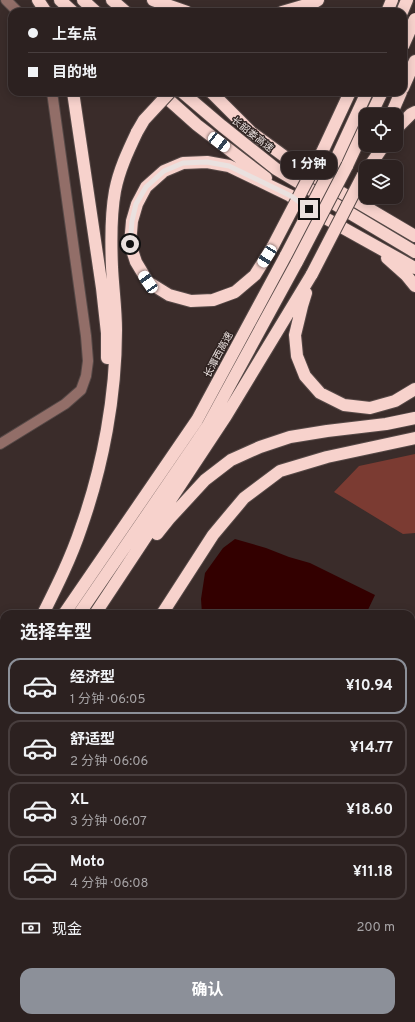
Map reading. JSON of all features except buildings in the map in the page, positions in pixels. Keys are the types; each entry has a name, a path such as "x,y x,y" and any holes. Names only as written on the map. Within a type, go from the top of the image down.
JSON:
{"highway":[{"path":"60,0 69,8"},
{"path":"83,0 92,8"},
{"path":"112,0 121,8"},
{"path":"120,0 127,8"},
{"path":"153,0 176,8"},
{"path":"294,8 318,0"},
{"path":"407,37 415,19"},
{"path":"407,79 415,61"},
{"path":"74,96 103,296 107,333 108,422"},
{"path":"164,96 197,125 309,209 415,268"},
{"path":"45,610 60,580 81,529 95,485 108,422 113,381 116,330 112,264 112,222 115,191 122,163 137,132 144,120 166,96"},
{"name":"长韶娄高速","path":"187,96 276,169 415,252"},
{"name":"长韶娄高速","path":"214,96 251,132 303,170 415,236"},
{"path":"291,196 229,166 207,162 183,163 164,171 146,187 136,204 132,221 130,244 136,262 148,282 169,295 190,301 213,300 235,292 255,275 273,246 323,150 348,96"},
{"name":"长潭西高速","path":"67,610 197,420 336,160 365,96"},
{"path":"374,108 380,96"},
{"path":"394,108 399,96"},
{"path":"403,122 415,112"},
{"path":"82,610 207,427 297,262 359,140"},
{"path":"98,610 218,428 312,274 359,183"},
{"path":"398,226 415,233"},
{"path":"368,242 406,275 415,286"},
{"path":"312,274 295,335 297,356 305,376 310,382 320,393 344,405 370,408 395,401 415,389"},
{"path":"98,610 169,519 205,480 231,460 260,447 290,437 386,424 415,418"},
{"path":"165,610 213,535 244,498 280,471 327,457 415,438"}],"street":[{"path":"6,0 14,8"},
{"path":"0,437 60,400 73,389 80,376 82,358 80,327 48,96"},
{"path":"0,444 65,404 81,390 86,376 88,361 86,336 53,96"}],"shaded area":[{"path":"415,454 415,533 403,534 334,492 359,466"},
{"path":"235,539 266,548 310,563 375,595 368,610 202,610 201,599 205,573 223,548"}],"route":[{"path":"130,244 132,221 136,204 146,187 164,171 183,163 207,162 229,166 291,196 309,209"}]}
